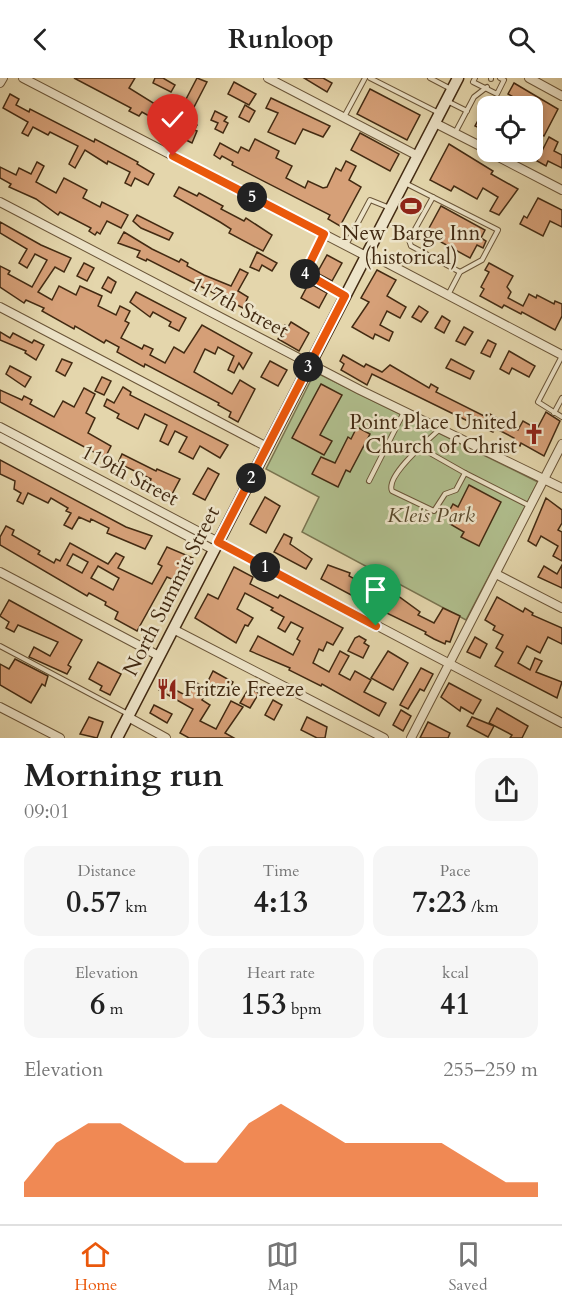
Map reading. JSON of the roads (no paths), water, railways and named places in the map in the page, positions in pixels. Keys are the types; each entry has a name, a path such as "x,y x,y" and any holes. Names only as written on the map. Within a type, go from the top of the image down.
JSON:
{"main road":[{"name":"North Summit Street","path":"117,738 458,78"}],"street":[{"path":"0,83 3,78"},
{"path":"23,78 562,355"},
{"path":"268,78 418,156"},
{"path":"529,78 562,96"},
{"path":"437,118 455,133 477,145"},
{"path":"509,162 562,190"},
{"name":"117th Street","path":"0,202 310,364 562,488"},
{"path":"0,307 267,447"},
{"name":"119th Street","path":"0,427 216,546"},
{"name":"119th Street","path":"0,437 562,723"},
{"path":"411,738 562,444"},
{"path":"0,572 159,656"},
{"path":"496,573 562,608"},
{"path":"173,628 384,738"},
{"path":"0,707 60,738"},
{"path":"128,716 166,738"}],"lane":[{"path":"344,117 365,78"},
{"path":"370,78 437,118"},
{"path":"430,78 452,89"},
{"path":"475,78 473,82 497,94 504,80 500,78"},
{"path":"455,133 474,97 486,88"},
{"path":"446,101 467,111"},
{"path":"404,182 498,230 482,260 460,273 448,295"},
{"path":"433,197 409,240 411,246 460,273"},
{"path":"346,246 370,200 391,208"},
{"path":"324,234 305,273 345,296"},
{"path":"562,355 538,402 562,417"},
{"path":"554,413 562,398"},
{"path":"369,481 405,411"},
{"path":"440,429 399,470 391,483 392,491 434,511 446,494 456,490 465,473"},
{"path":"420,448 530,506"},
{"path":"0,646 128,716"}],"place":[{"name":"New Barge Inn (historical)","path":"411,206"},
{"name":"Point Place United Church of Christ","path":"534,434"},
{"name":"Fritzie Freeze","path":"167,689"}],"park label":[{"name":"Kleis Park","path":"431,515"}]}
